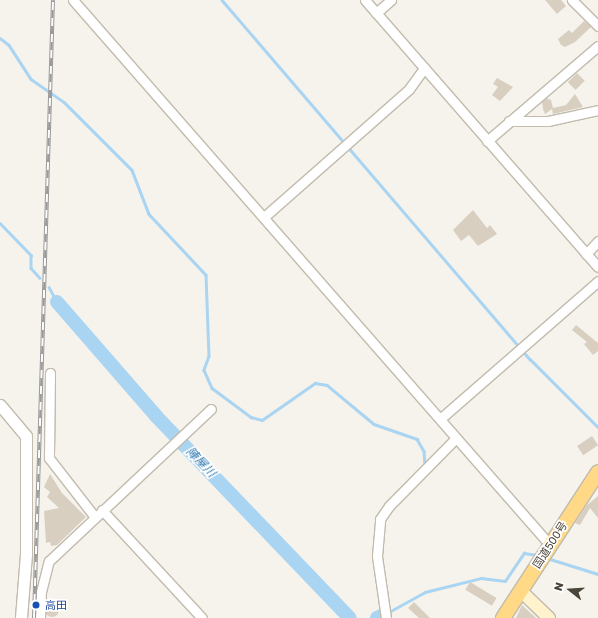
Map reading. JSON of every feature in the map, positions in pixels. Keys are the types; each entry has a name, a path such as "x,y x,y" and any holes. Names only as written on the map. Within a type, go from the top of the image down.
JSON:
{"highway":[{"name":"国道500号","path":"503,618 598,472"}],"main road":[{"path":"521,591 549,618"}],"street":[{"path":"73,0 550,545"},
{"path":"365,0 598,267"},
{"path":"376,13 391,0"},
{"path":"572,0 598,26"},
{"path":"487,141 598,46"},
{"path":"264,217 409,89 424,68"},
{"path":"509,121 548,121 598,110"},
{"path":"586,254 598,241"},
{"path":"440,419 598,280"},
{"path":"50,373 49,458 95,517"},
{"path":"0,405 26,436 26,554 21,618"},
{"path":"40,618 41,592 49,561 211,409"},
{"path":"386,618 377,556 380,519 388,506 456,438"},
{"path":"102,510 202,618"}],"building":[{"path":"545,0 561,0 566,6 557,14"},
{"path":"584,21 591,27 575,42 565,47 561,45 558,39 569,30 572,33"},
{"path":"577,73 585,81 576,90 568,82"},
{"path":"497,78 513,87 500,101 492,95 498,87 493,84"},
{"path":"575,94 583,107 553,114 552,109 545,114 542,102 546,98 551,100 553,108 566,105"},
{"path":"473,210 487,228 490,225 497,234 478,246 469,235 461,241 453,230"},
{"path":"576,325 598,343 598,351 593,355 584,344 587,342 572,330"},
{"path":"592,436 598,445 583,455 577,446"},
{"path":"50,474 62,493 86,517 57,545 51,546 50,542 46,543 44,511 59,508 47,497 50,492 44,487"},
{"path":"598,496 598,518 590,508 580,525 575,523 587,505"},
{"path":"470,582 497,598 492,606 465,590"},
{"path":"414,602 430,618 419,618 408,608"},
{"path":"49,603 55,603 59,607 59,613 55,617 49,617 45,613 45,607"},
{"path":"522,605 536,618 516,618"}],"waterway":[{"path":"222,0 530,359 598,427"},
{"path":"0,38 9,45 31,79 64,102 132,170 149,214 206,275 209,356 204,370 212,388 251,417 262,420 315,383 327,385 374,424 417,439 424,451 425,464"},
{"path":"0,223 31,255 31,268 40,278"},
{"path":"49,287 57,302"},
{"name":"陣屋川","path":"57,302 156,416 350,618"},
{"path":"387,613 425,592 481,578 505,581 524,553 539,555"},
{"path":"547,558 598,574"},
{"name":"陣屋川","path":"377,618 384,615 385,618"}],"railway":[{"path":"34,618 53,0"}],"place":[{"name":"高田","path":"36,605"}]}
